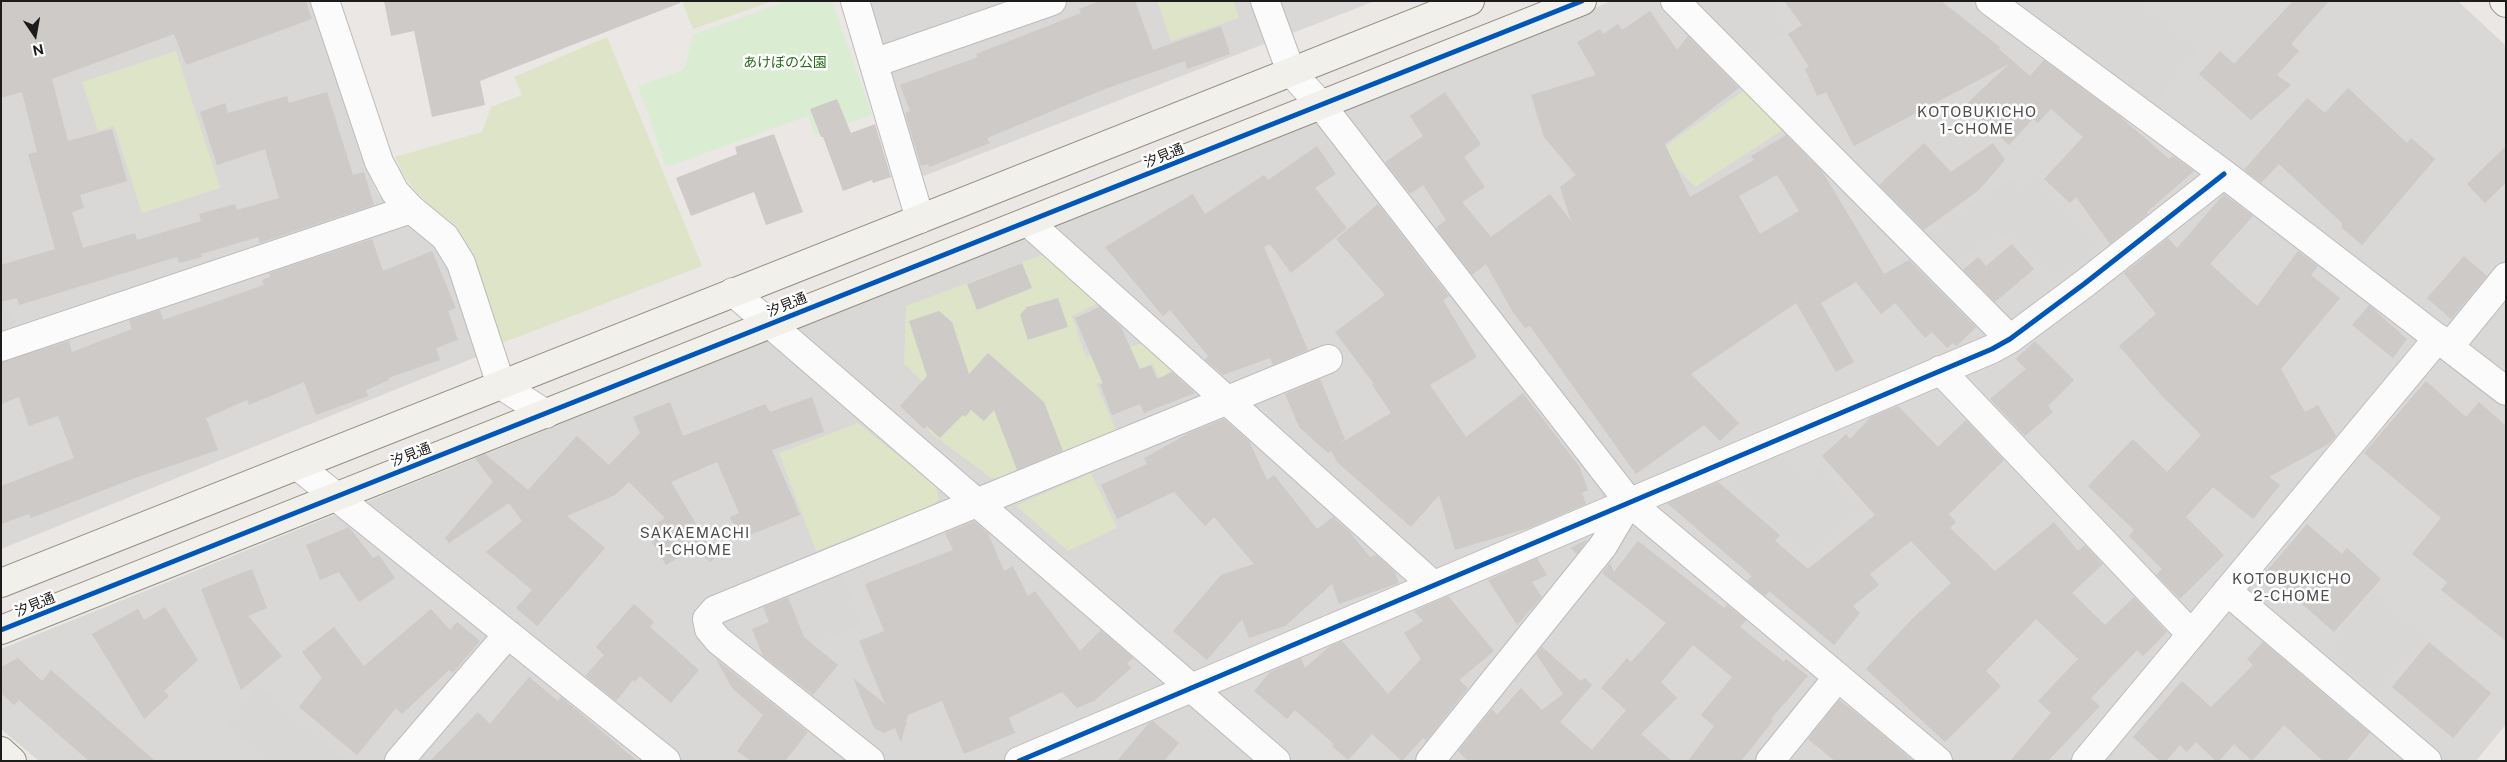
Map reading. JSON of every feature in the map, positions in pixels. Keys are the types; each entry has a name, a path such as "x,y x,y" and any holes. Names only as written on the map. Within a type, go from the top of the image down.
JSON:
{"street":[{"path":"325,1 379,162 395,192 411,209 445,237 461,263 501,385 546,414"},
{"path":"855,1 920,220"},
{"path":"874,64 1052,1"},
{"path":"1265,1 1292,72 1321,105 1629,502 1938,761"},
{"path":"1,583 1470,1"},
{"name":"汐見通","path":"1,630 1582,1"},
{"path":"1675,1 2010,339"},
{"path":"1990,1 2224,174 2506,391"},
{"path":"1019,761 1992,349 2010,339 2224,174"},
{"path":"1,347 411,209"},
{"path":"1028,222 1433,585"},
{"path":"2086,761 2227,591 2443,343 2506,276"},
{"path":"733,292 979,502 1276,761"},
{"path":"870,761 718,640 709,629 707,619 715,610 1328,359"},
{"path":"1940,370 2191,634"},
{"path":"298,466 666,761"},
{"path":"1430,761 1603,546 1629,502"},
{"path":"2227,591 2427,761"},
{"path":"399,761 508,634"},
{"path":"1770,761 1838,677"},
{"path":"1,751 12,761"}],"shaded area":[{"path":"1,1 312,1 365,166 378,194 424,232 449,263 481,355 1,549"},
{"path":"869,1 1375,1 921,177"},
{"path":"1612,1 2458,1 2506,46 2506,724 2476,761 39,761 1,729 1,649"},
{"path":"1697,1 1770,1 1789,30 1739,63"},
{"path":"2014,1 2138,1 2198,47 2154,105"},
{"path":"2035,174 2098,244 2056,283 2016,240 2009,237 1987,241 1945,268 1924,235 2012,178 2019,189"},
{"path":"8,304 15,328 1,332 1,306"},
{"path":"1784,455 1807,479 1819,467 1861,511 1808,561 1733,483 1751,466"},
{"path":"841,572 863,625 814,645 805,637 788,594"},
{"path":"2374,591 2426,635 2377,693 2325,650"},
{"path":"260,685 346,761 269,761 226,723"},
{"path":"2374,732 2407,761 2350,761"}],"green space":[{"path":"682,1 773,1 693,29"},
{"name":"あけぼの公園","path":"787,1 832,1 872,115 815,135 808,116 666,167 638,86 684,70 693,35"},
{"path":"1157,1 1233,1 1239,18 1171,41"},
{"path":"607,37 702,266 497,345 457,235 414,189 402,173 395,157 482,132 491,107 522,95 514,77"},
{"path":"176,51 220,188 142,213 114,126 98,131 82,82"},
{"path":"1749,87 1787,127 1695,187 1660,150"},
{"path":"1050,252 1097,304 1072,316 1086,357 1123,344 1126,349 1150,339 1184,366 1167,373 1171,384 1162,387 1153,364 1096,384 1116,430 1005,477 991,478 928,431 949,408 904,364 906,306"},
{"path":"858,423 936,486 939,499 931,507 816,551 779,453"},
{"path":"1091,473 1117,528 1068,551 1016,506"}],"building":[{"path":"1,1 306,1 312,19 186,65 174,34 52,79 68,141 112,129 127,181 80,195 84,208 72,212 83,248 135,233 137,240 201,221 199,214 235,204 237,210 279,198 265,149 217,165 200,112 225,103 228,113 287,96 289,103 327,92 353,175 364,172 374,205 260,243 258,237 201,254 202,257 179,263 177,257 19,305 17,298 1,302 1,265 55,249 28,154 37,152 22,92 1,98"},
{"path":"384,1 680,1 680,3 480,81 485,105 432,117 414,31 391,36"},
{"path":"1100,1 1135,1 1153,50 1221,26 1230,54 1187,69 1185,61 1105,89 987,138 990,143 929,167 928,164 921,166 905,113 910,111 900,85 978,57 976,54 1081,13 1079,9"},
{"path":"1784,1 1941,1 2000,47 1999,49 2030,76 2044,60 2117,114 2169,159 2173,156 2194,171 2147,212 2148,214 2110,244 2076,197 2070,203 2044,179 2083,137 2051,109 2038,123 2033,119 2009,145 1965,105 2009,64 1854,146 1826,92 1817,96 1805,69 1809,67 1788,34 1802,25"},
{"path":"2293,1 2329,1 2291,44 2299,51 2277,75 2291,85 2251,120 2199,74 2220,51 2234,64"},
{"path":"1650,11 1677,50 1688,36 1739,88 1665,144 1690,197 1754,160 1751,156 1786,135 1822,171 1884,274 1909,260 1976,327 1957,346 1953,343 1947,348 1932,332 1925,338 1895,303 1881,314 1856,282 1821,303 1854,362 1836,372 1796,303 1691,374 1739,423 1720,441 1704,425 1636,474 1530,326 1525,328 1512,311 1486,264 1472,275 1436,228 1446,220 1423,185 1410,194 1385,162 1423,136 1410,116 1445,92 1481,144 1464,157 1485,187 1462,202 1491,237 1550,194 1571,221 1560,187 1576,175 1544,137 1531,95 1596,75 1577,42 1600,29 1603,34 1618,24 1622,30","holes":["1777,175 1799,211 1760,234 1739,196"]},
{"path":"2348,88 2407,143 2411,138 2435,159 2362,245 2342,228 2342,223 2279,164 2261,183 2244,170 2307,98 2325,113"},
{"path":"837,99 851,133 875,124 891,177 873,183 872,180 843,191 823,137 821,137 810,109"},
{"path":"774,134 803,212 766,225 754,192 691,216 676,178 737,154 735,147"},
{"path":"1924,143 1951,172 1993,143 2005,160 1979,190 1924,230 1879,185"},
{"path":"1317,146 1336,174 1315,188 1347,228 1291,273 1270,244 1264,247 1308,350 1273,365 1270,358 1223,375 1204,359 1209,357 1170,310 1163,316 1105,247 1193,194 1205,214 1264,175 1268,180"},
{"path":"2506,146 2506,183 2485,203 2467,184"},
{"path":"2224,194 2253,216 2210,264 2257,306 2298,251 2318,266 2311,275 2340,298 2281,369 2305,412 2318,405 2336,436 2330,443 2269,477 2280,485 2253,519 2213,487 2186,517 2224,555 2180,599 2156,575 2162,569 2129,536 2134,530 2088,486 2133,439 2167,472 2201,435 2163,397 2119,346 2156,314 2124,273 2168,238 2177,248"},
{"path":"1378,204 1449,296 1443,300 1477,357 1430,385 1466,437 1523,393 1579,466 1588,490 1582,493 1586,504 1532,527 1455,550 1439,495 1411,527 1337,462 1331,451 1328,453 1299,427 1285,394 1320,379 1345,439 1339,444 1391,413 1372,385 1374,384 1335,332 1385,295 1336,239"},
{"path":"372,239 383,271 432,251 456,308 448,311 458,340 436,348 440,360 388,378 389,380 366,390 368,396 316,415 304,382 249,405 247,400 206,418 218,450 135,478 31,518 29,514 1,524 1,486 74,458 58,416 29,426 19,397 1,404 1,362 69,341 72,352 132,329 129,320 160,310 163,320 264,285 262,280 270,277 269,273"},
{"path":"2012,244 2034,269 1995,302 1963,270 1978,257 1986,266"},
{"path":"2464,256 2487,276 2451,319 2427,298"},
{"path":"1022,263 1032,288 977,310 967,284"},
{"path":"1058,298 1068,327 1028,340 1020,315 1027,307"},
{"path":"2369,305 2407,339 2393,358 2352,325"},
{"path":"1100,307 1121,327 1140,369 1151,365 1157,379 1172,372 1195,393 1144,413 1140,404 1112,415 1100,384 1103,384 1075,318"},
{"path":"939,311 952,322 969,374 988,353 1044,402 1063,451 1017,470 994,410 984,421 971,410 965,417 963,415 940,438 927,426 924,429 900,406 927,376 909,321"},
{"path":"2035,341 2074,380 2048,406 2053,412 2025,436 1990,399 2026,369 2016,359"},
{"path":"2426,381 2466,417 2479,402 2506,426 2506,641 2441,590 2447,582 2412,554 2441,518 2364,453"},
{"path":"812,397 824,432 772,450 800,515 740,539 730,517 739,513 717,462 671,482 716,557 710,562 695,548 666,565 645,530 665,518 629,482 615,495 567,516 605,548 537,626 516,608 532,590 486,552 522,521 509,503 449,543 445,538 493,482 475,458 485,454 528,490 577,436 609,465 640,433 633,417 670,402 683,436 765,404 770,412"},
{"path":"1898,406 1938,447 1966,420 2004,460 1949,514 1956,522 1950,528 1995,571 2054,522 2078,551 2085,545 2103,564 2072,593 2105,625 2134,597 2167,632 2143,656 2137,650 2091,698 2100,706 2048,761 2010,761 2051,713 2038,701 2078,659 2036,619 1986,671 2001,686 1945,742 1866,669 1910,621 1951,583 1911,541 1870,574 1879,585 1853,606 1860,613 1834,645 1769,591 1765,596 1747,581 1752,576 1667,503 1718,482 1780,535 1775,541 1808,569 1875,515 1822,456 1846,434 1850,439 1871,417"},
{"path":"1224,419 1249,441 1267,480 1274,475 1317,529 1333,517 1349,531 1370,557 1376,555 1395,572 1399,583 1339,604 1332,584 1285,626 1249,638 1242,619 1207,660 1173,631 1221,575 1254,564 1214,517 1205,526 1174,492 1117,519 1101,485 1147,464 1144,458 1191,432"},
{"path":"974,521 988,533 1004,571 1013,566 1028,596 1035,591 1080,651 1101,630 1133,658 1127,663 1131,668 1094,701 1077,708 1062,692 1009,718 1015,733 964,754 942,701 908,715 906,722 908,723 906,724 901,742 895,728 884,733 874,728 853,678 885,704 859,641 884,631 865,584 953,550 945,533"},
{"path":"2307,524 2342,554 2347,548 2381,579 2334,632 2266,572"},
{"path":"349,527 373,558 379,555 395,578 359,602 339,572 320,580 306,545"},
{"path":"1588,539 1577,554 1570,548"},
{"path":"1638,541 1724,608 1727,605 1746,620 1740,627 1784,662 1786,659 1808,676 1771,719 1773,721 1741,761 1688,761 1714,726 1701,715 1732,677 1693,645 1661,682 1677,698 1641,734 1672,761 1468,761 1458,751 1492,709 1497,715 1521,688 1542,710 1563,694 1536,654 1542,647 1581,681 1585,678 1592,685 1560,722 1592,750 1626,710 1601,688 1627,658 1631,662 1666,623 1602,573 1610,563 1614,572"},
{"path":"1537,558 1547,575 1532,582 1542,597 1517,625 1488,580"},
{"path":"252,569 267,608 248,616 282,656 241,690 201,589"},
{"path":"1448,596 1494,651 1459,680 1468,688 1426,741 1423,738 1402,761 1372,734 1348,760 1332,746 1334,744 1295,710 1287,719 1254,691 1270,672 1301,658 1305,668 1330,646 1342,641 1388,694 1421,659 1404,633 1423,621 1414,611"},
{"path":"788,597 804,637 838,665 813,695 763,656 752,629 769,622 763,607"},
{"path":"634,604 654,622 650,627 699,670 671,703 640,676 635,682 633,680 616,701 585,676 604,655 596,647"},
{"path":"165,607 198,660 164,691 169,696 144,719 92,634 138,609 144,620"},
{"path":"431,609 450,630 457,622 480,641 453,673 449,670 402,714 396,708 357,755 299,707 322,678 302,652 334,627 364,666"},
{"path":"2263,642 2370,733 2346,761 2323,761 2284,725 2252,761 2234,744 2219,761 2216,761 2196,742 2187,752 2180,745 2166,761 2160,761 2133,737 2182,681 2211,707 2253,665 2247,659"},
{"path":"2429,642 2491,693 2453,738 2392,687"},
{"path":"18,658 42,681 51,670 155,761 89,761 19,700 14,705 1,693 1,667"},
{"path":"716,659 808,732 785,761 751,761 737,751 763,715 732,688"},
{"path":"529,677 558,701 561,697 637,761 430,761 478,712 490,724"},
{"path":"1839,700 1913,761 1835,761 1808,739"},
{"path":"1153,721 1179,743 1164,761 1117,761 1149,723"}],"cycle path":[{"path":"1,630 1582,1"},
{"path":"1019,761 1992,349 2010,339 2084,284 2224,174"}],"district":[{"name":"KOTOBUKICHO 1-CHOME","path":"1977,120"},
{"name":"SAKAEMACHI 1-CHOME","path":"695,542"},
{"name":"KOTOBUKICHO 2-CHOME","path":"2292,588"}]}
